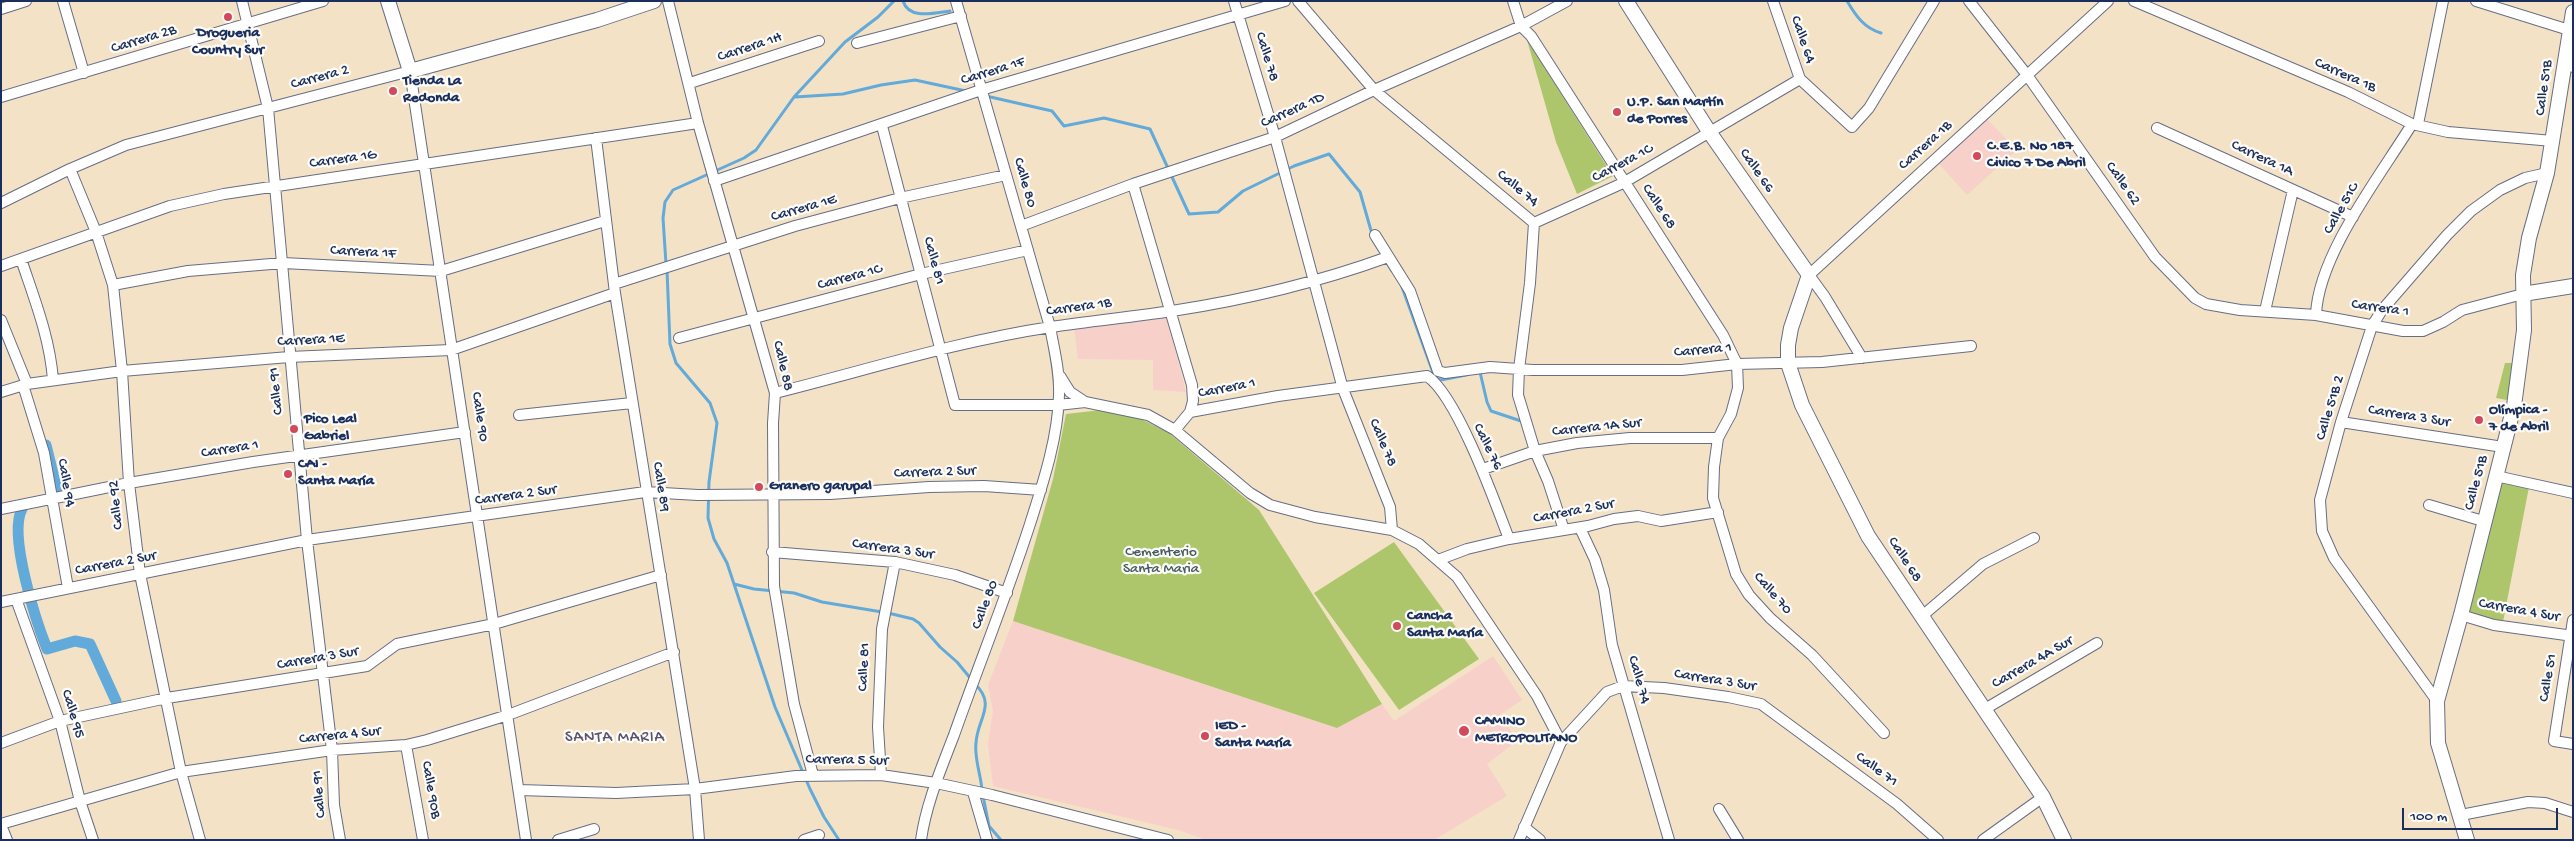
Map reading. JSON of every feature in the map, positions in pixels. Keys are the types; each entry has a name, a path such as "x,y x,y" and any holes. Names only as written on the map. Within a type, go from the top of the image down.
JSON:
{"street":[{"path":"1,9 26,1"},
{"path":"63,1 84,73"},
{"name":"Calle 91","path":"242,1 268,108 283,263 289,357 307,540 332,750 334,804 340,840"},
{"name":"Carrera 2B","path":"1,97 324,1"},
{"name":"Calle 90","path":"388,1 410,71 526,840"},
{"name":"Carrera 2","path":"1,203 70,168 126,145 597,20 654,1"},
{"name":"Calle 88","path":"668,1 712,175 775,393 772,552 774,591 794,704 811,775"},
{"name":"Calle 78","path":"1234,1 1275,137 1343,389 1385,492 1390,507 1392,530"},
{"name":"Carrera 1F","path":"712,175 882,126 981,90 1285,1"},
{"name":"Calle 74","path":"1298,1 1374,90 1534,223 1530,283 1519,370 1518,395 1535,451 1548,480 1564,530"},
{"name":"Calle 68","path":"1513,1 1521,26 1531,36 1723,335 1737,364 1738,388 1730,414 1718,438"},
{"name":"Carrera 1D","path":"1021,226 1134,184 1275,137 1374,90 1521,26 1567,1"},
{"name":"Calle 66","path":"1626,1 1710,133 1825,297 1862,358"},
{"name":"Calle 64","path":"1773,1 1800,79 1852,127 1869,108 1934,1"},
{"name":"Calle 62","path":"1969,1 2027,75 2155,257 2196,298 2206,304"},
{"name":"Carrera 1B","path":"1809,275 2108,1"},
{"name":"Carrera 1B","path":"2134,1 2348,92 2415,124 2448,132 2553,141"},
{"name":"Calle 51C","path":"2316,316 2317,298 2326,269 2353,218 2415,124 2443,1"},
{"path":"2476,1 2569,36 2573,67"},
{"name":"Calle 80","path":"921,840 924,822 936,783 1007,593 1041,490 1058,405 1059,375 1050,327 981,90 961,16 960,2"},
{"name":"Calle 51B","path":"2467,840 2438,743 2436,701 2461,615 2483,521 2514,406 2524,330 2523,275 2529,238 2547,173 2573,12"},
{"path":"858,43 961,16"},
{"name":"Carrera 1H","path":"690,83 819,41"},
{"name":"Carrera 1C","path":"1534,223 1623,182 1800,79"},
{"name":"Carrera 1G","path":"1,266 170,206 276,184 698,123"},
{"name":"Calle 81","path":"882,126 955,404 1058,405"},
{"name":"Carrera 1A","path":"2158,128 2353,218"},
{"name":"Calle 89","path":"596,138 605,222 645,492 661,575 695,788 699,840"},
{"name":"Calle 92","path":"70,168 96,232 113,285 122,371 129,483 140,574 181,772 200,840"},
{"name":"Calle 51B 2","path":"2436,701 2334,558 2322,531 2320,500 2341,422 2372,326 2382,310 2447,235 2471,211 2500,190 2525,178 2547,173"},
{"name":"Carrera 1E","path":"1,392 25,384 122,371 289,357 451,350 615,288 652,272 733,245 900,198 1006,175"},
{"path":"1134,184 1192,384 1193,401 1190,412"},
{"path":"2265,311 2293,190"},
{"name":"Carrera 1F","path":"113,285 188,271 283,263 441,271 605,222"},
{"path":"1375,234 1385,258"},
{"name":"Carrera 1C","path":"680,338 755,320 921,274 1028,250"},
{"name":"Carrera 1B","path":"775,393 941,349 1050,327 1171,311 1222,302 1314,280 1385,258"},
{"name":"Carrera 1","path":"1385,258 1410,291 1438,371 1448,373 1490,367 1519,370 1644,372 1737,364 1862,358 1971,346"},
{"path":"21,259 42,321 52,364 53,380"},
{"name":"Calle 68","path":"1809,275 1791,328 1788,363 1802,406 1868,536 2043,797 2064,840"},
{"name":"Carrera 1","path":"2206,304 2316,316 2372,326 2423,331 2444,322 2462,310 2523,294 2573,286"},
{"name":"Calle 94","path":"1,320 25,384 44,453 68,588"},
{"name":"Calle 80","path":"1059,375 1070,392 1085,402"},
{"name":"Carrera 1","path":"1175,430 1190,412 1278,396 1343,389 1428,376"},
{"name":"Calle 76","path":"1428,376 1440,386 1482,469 1509,539"},
{"path":"1058,405 1085,402 1148,415 1175,430 1238,484 1270,505 1315,517 1392,530 1419,544 1457,577 1537,696 1561,742"},
{"path":"519,415 632,403"},
{"name":"Carrera 3 Sur","path":"2341,422 2503,447"},
{"name":"Carrera 1","path":"1,509 129,483 465,432"},
{"name":"Carrera 1A Sur","path":"1482,469 1535,451 1577,443 1630,438 1718,438"},
{"name":"Calle 70","path":"1718,438 1713,498 1732,562 1749,595 1770,618 1812,655 1884,733"},
{"path":"2496,476 2573,493"},
{"name":"Carrera 2 Sur","path":"1,602 307,540 645,492 698,495 830,494 929,487 984,486 1041,490"},
{"path":"2430,505 2483,521"},
{"name":"Carrera 2 Sur","path":"1438,560 1467,549 1509,539 1580,528 1627,517 1638,516 1661,521 1718,512"},
{"name":"Calle 74","path":"1580,528 1595,560 1604,590 1612,645 1669,840"},
{"path":"1921,617 1983,564 2034,538"},
{"name":"Carrera 3 Sur","path":"772,552 895,562 955,575 1007,593"},
{"name":"Calle 81","path":"882,775 878,728 885,612 895,562"},
{"name":"Carrera 3 Sur","path":"1,744 60,721 167,698 367,666 398,644 494,624 661,575"},
{"name":"Calle 95","path":"25,597 60,721 80,801 93,840"},
{"name":"Carrera 4 Sur","path":"2461,615 2494,625 2572,635"},
{"name":"Calle 51","path":"2573,620 2554,741 2573,744"},
{"name":"Carrera 4A Sur","path":"1984,709 2097,643"},
{"name":"Carrera 4 Sur","path":"1,825 181,772 332,750 406,745 508,715 674,652"},
{"path":"1519,840 1561,742 1607,692 1623,686"},
{"name":"Carrera 3 Sur","path":"1623,686 1664,688 1728,697 1761,704 1782,718 1792,729"},
{"name":"Calle 71","path":"1792,729 1897,804 1938,840"},
{"name":"Calle 90B","path":"406,745 423,840"},
{"name":"Carrera 5 Sur","path":"519,790 616,793 695,788 796,776 882,775 936,783 1168,840"},
{"path":"973,792 987,840"},
{"path":"1983,840 2043,797"},
{"path":"2461,815 2528,802 2545,803 2573,812"},
{"path":"1719,809 1738,840"},
{"path":"1,825 7,840"},
{"path":"1524,827 1540,840"},
{"path":"558,840 594,829"},
{"path":"804,840 820,835"}],"shaded area":[{"name":"C.E.B. No 187 Civico 7 De Abril","path":"1986,118 2017,150 1967,195 1937,162"},
{"path":"1166,315 1186,392 1153,390 1153,360 1078,359 1074,327"},
{"name":"IED - Santa María","path":"1013,621 1337,728 1382,704 1394,721 1493,656 1522,700 1501,714 1517,741 1487,764 1507,796 1434,840 1206,840 1178,830 993,786 988,744 993,711 988,685"}],"green space":[{"path":"1527,40 1613,176 1577,194 1556,142"},
{"path":"2505,363 2514,363 2507,400 2496,398"},
{"name":"Cementerio Santa Maria","path":"1101,410 1135,416 1169,433 1259,510 1382,704 1337,728 1013,621 1053,479 1066,414"},
{"path":"2498,481 2529,487 2503,622 2466,613"},
{"name":"Cancha Santa María","path":"1394,542 1479,659 1399,710 1314,593"}],"waterway":[{"path":"666,264 663,218 665,202 673,190 744,158 756,150 794,97 845,42 878,17 894,1"},
{"path":"903,1 906,7 916,13 930,14 950,11"},
{"path":"1847,1 1861,21 1881,33"},
{"path":"795,97 843,94 881,85 915,80 966,91"},
{"path":"986,96 1052,111 1064,126 1104,118 1150,129 1189,214 1218,212 1243,191 1294,166 1329,154 1360,192 1372,234"},
{"path":"1373,240 1392,271"},
{"path":"667,270 670,344 676,363 710,403 717,423 709,482 708,518 714,539 727,563 775,707 810,789 824,817 839,840"},
{"path":"1402,287 1435,378 1441,380 1466,375"},
{"path":"1480,372 1491,411 1521,421"},
{"path":"46,445 57,490"},
{"path":"22,509 18,538 21,557 36,619 47,649 75,641 90,644 116,701"},
{"path":"734,584 754,589 794,593 822,602 913,619 957,662 971,679"},
{"path":"975,684 985,699 984,712 977,734 976,749 982,790"},
{"path":"983,796 989,826 1001,840"}],"place":[{"name":"Drogueria Country Sur","path":"228,17"},
{"name":"Tienda La Redonda","path":"393,91"},
{"name":"U.P. San Martín de Porres","path":"1617,112"},
{"name":"C.E.B. No 187 Civico 7 De Abril","path":"1977,156"},
{"name":"Olímpica - 7 de Abril","path":"2479,420"},
{"name":"Pico Leal Gabriel","path":"294,429"},
{"name":"CAI - Santa María","path":"288,474"},
{"name":"Granero garupal","path":"759,487"},
{"name":"Cancha Santa María","path":"1397,626"},
{"name":"CAMINO METROPOLITANO","path":"1464,731"},
{"name":"IED - Santa María","path":"1205,736"}],"district":[{"name":"SANTA MARIA","path":"615,739"}]}
